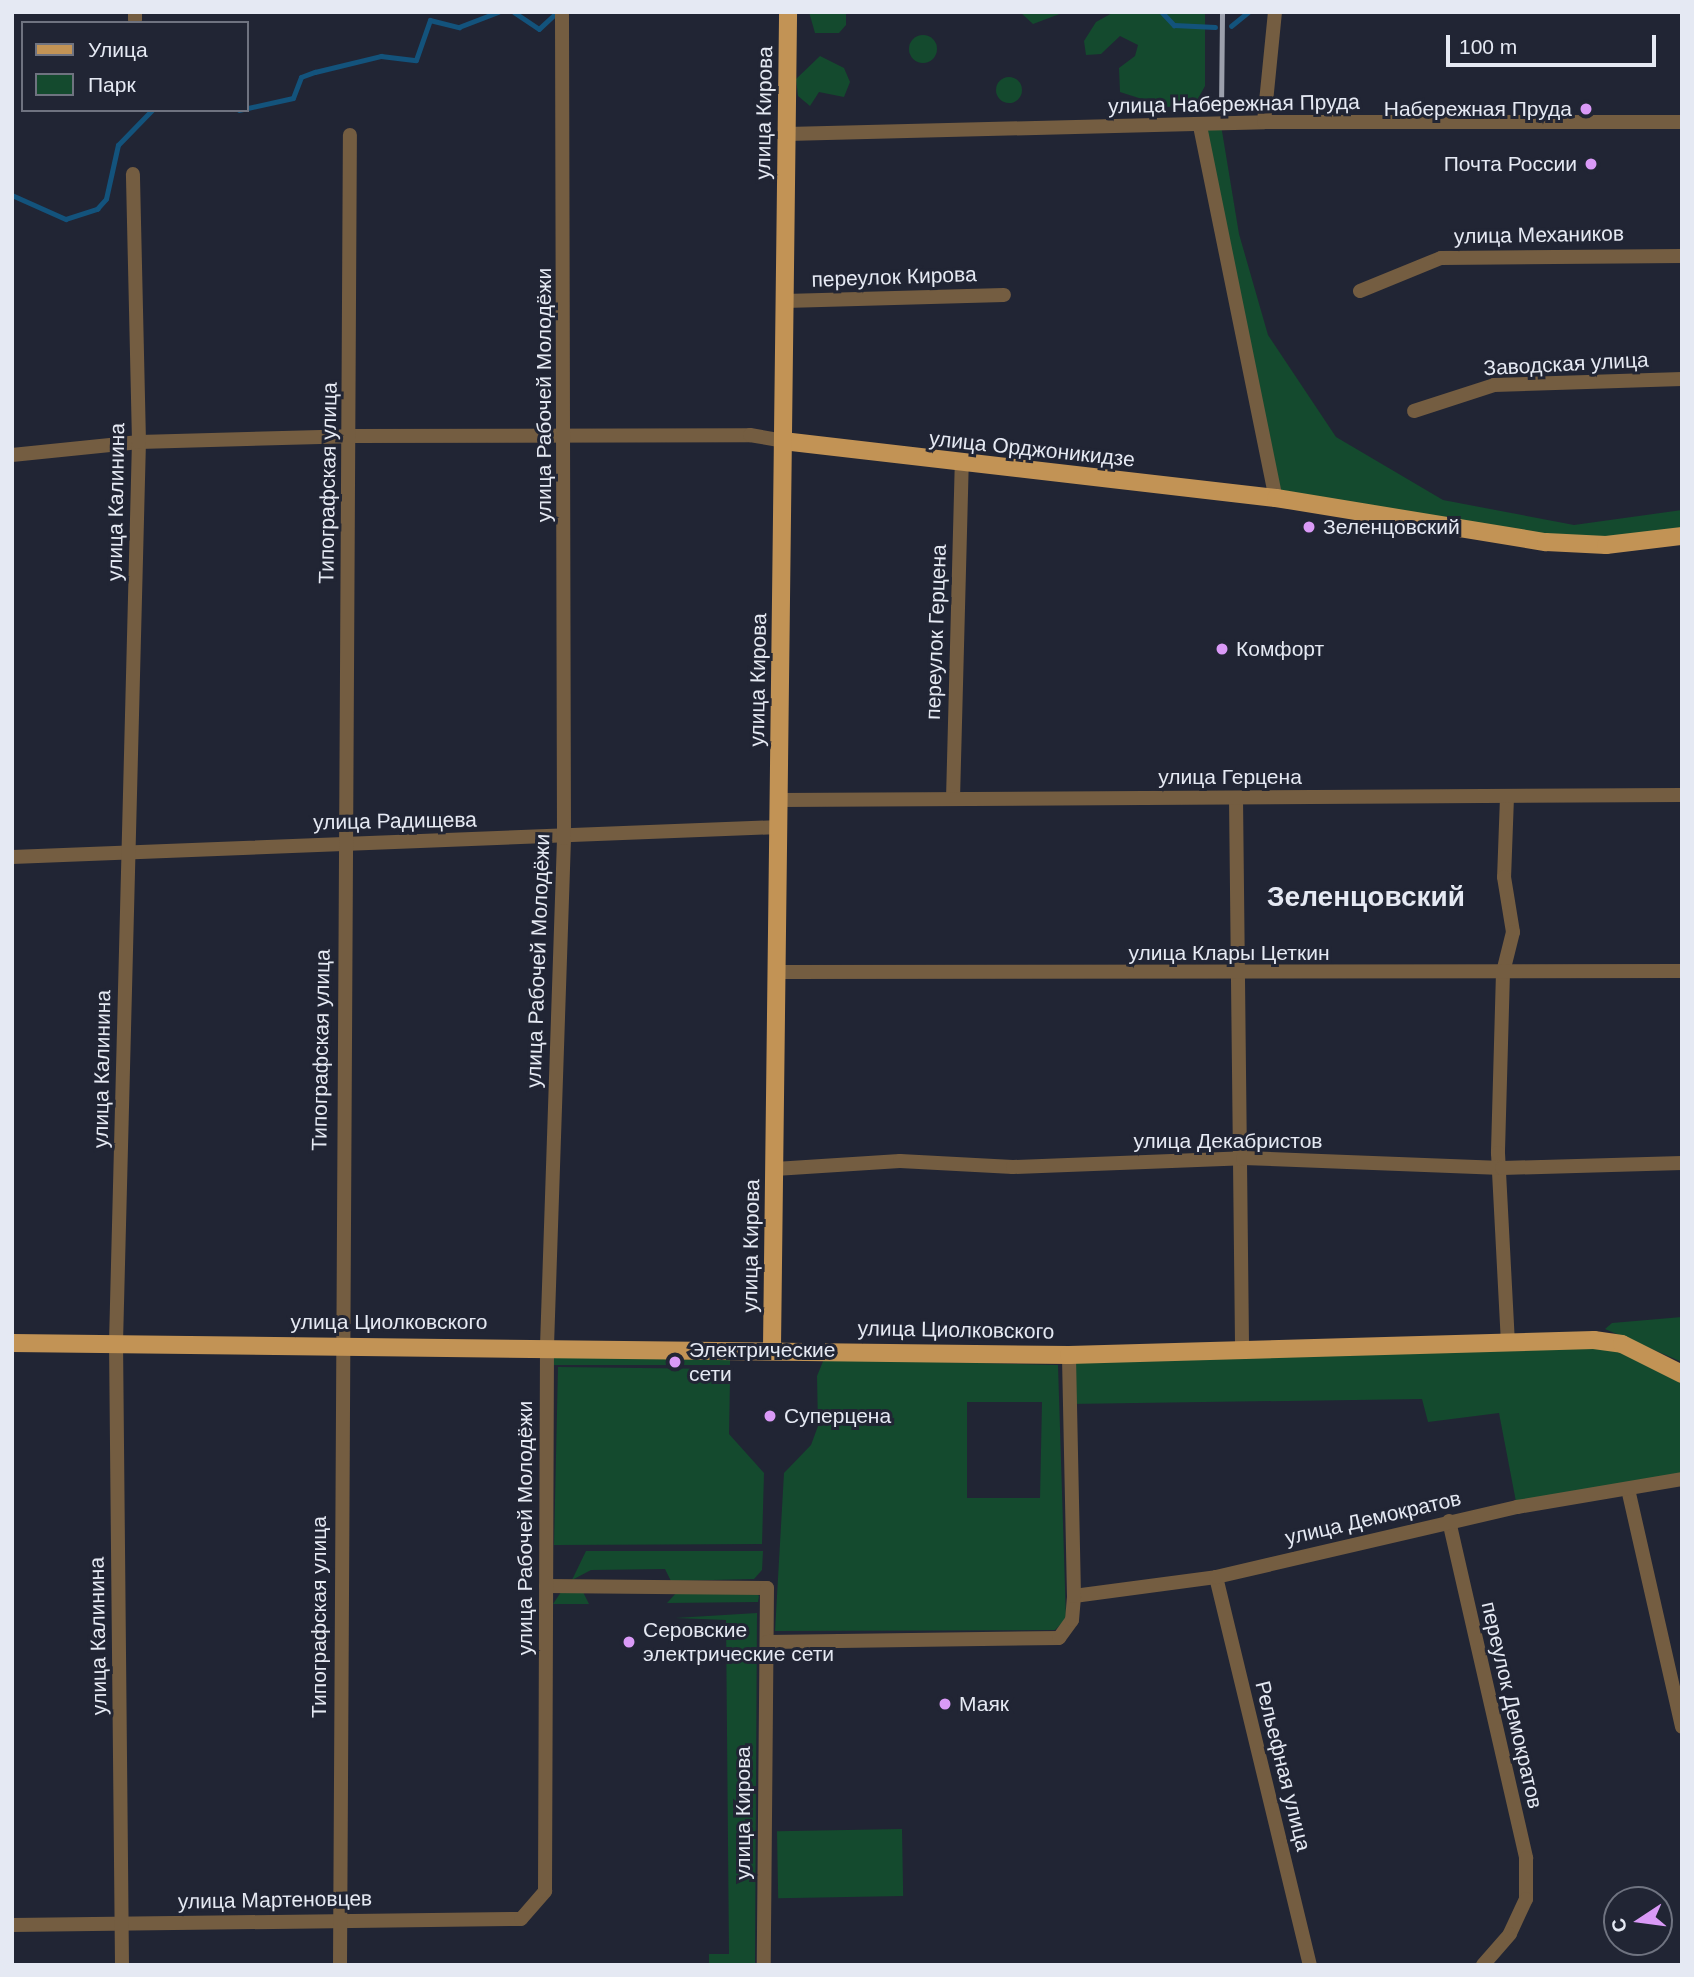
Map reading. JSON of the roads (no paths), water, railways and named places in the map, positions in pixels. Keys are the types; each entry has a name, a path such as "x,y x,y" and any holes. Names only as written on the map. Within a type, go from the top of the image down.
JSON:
{"main road":[{"name":"улица Кирова","path":"772,1347 788,12"},
{"name":"улица Орджоникидзе","path":"783,442 962,466 1276,498 1546,542 1606,545 1682,536"},
{"name":"улица Циолковского","path":"12,1343 772,1347 1069,1355 1508,1341 1622,1345 1682,1374"}],"street":[{"name":"улица Рабочей Молодёжи","path":"536,1909 545,1891 547,1346 564,838 566,435 562,12"},
{"path":"1264,122 1275,12"},
{"name":"улица Набережная Пруда","path":"787,134 1200,126 1264,122 1682,122"},
{"path":"1200,126 1276,498"},
{"name":"Типографская улица","path":"340,1965 340,1345 350,135"},
{"name":"улица Калинина","path":"122,1965 116,1343 139,442 133,174"},
{"name":"улица Механиков","path":"1360,291 1441,258 1682,256"},
{"name":"переулок Кирова","path":"785,301 1004,295"},
{"name":"Заводская улица","path":"1414,411 1494,384 1682,379"},
{"path":"12,455 139,442 349,436 750,435 783,442"},
{"name":"переулок Герцена","path":"953,799 962,466"},
{"name":"улица Герцена","path":"779,800 1682,795"},
{"path":"1507,796 1504,877 1513,932 1503,972 1502,1168 1508,1341"},
{"path":"1236,798 1243,1158 1242,1348"},
{"name":"улица Радищева","path":"12,857 129,850 564,838 779,827"},
{"name":"улица Клары Цеткин","path":"777,972 1239,975 1682,971"},
{"name":"улица Декабристов","path":"775,1169 900,1161 1013,1167 1243,1158 1502,1168 1682,1163"},
{"path":"767,1642 1059,1638 1072,1620 1074,1596 1069,1355"},
{"name":"улица Демократов","path":"1074,1596 1216,1577 1449,1521 1682,1479"},
{"path":"1628,1489 1682,1727"},
{"name":"переулок Демократов","path":"1449,1521 1526,1858 1526,1899 1510,1934 1483,1965"},
{"name":"Рельефная улица","path":"1216,1577 1310,1965"},
{"name":"улица Кирова","path":"546,1586 767,1588 764,1965"},
{"name":"улица Мартеновцев","path":"12,1925 521,1919 536,1909"}],"waterway":[{"path":"248,108 293,98 301,77 315,72 381,56 416,60 430,20 459,27 498,12"},
{"path":"514,12 539,29 557,12"},
{"path":"1162,12 1174,25 1215,27"},
{"path":"1231,26 1248,12"},
{"path":"12,195 66,219 97,209 106,199 118,145 150,112"}],"railway":[{"path":"1221,111 1222,12"}],"place":[{"name":"Набережная Пруда","path":"1586,109"},
{"name":"Почта России","path":"1591,164"},
{"name":"Зеленцовский","path":"1309,527"},
{"name":"Комфорт","path":"1222,649"},
{"name":"Электрические сети","path":"675,1362"},
{"name":"Суперцена","path":"770,1416"},
{"name":"Серовские электрические сети","path":"629,1642"},
{"name":"Маяк","path":"945,1704"}],"district":[{"name":"Зеленцовский","path":"1366,897"}]}
